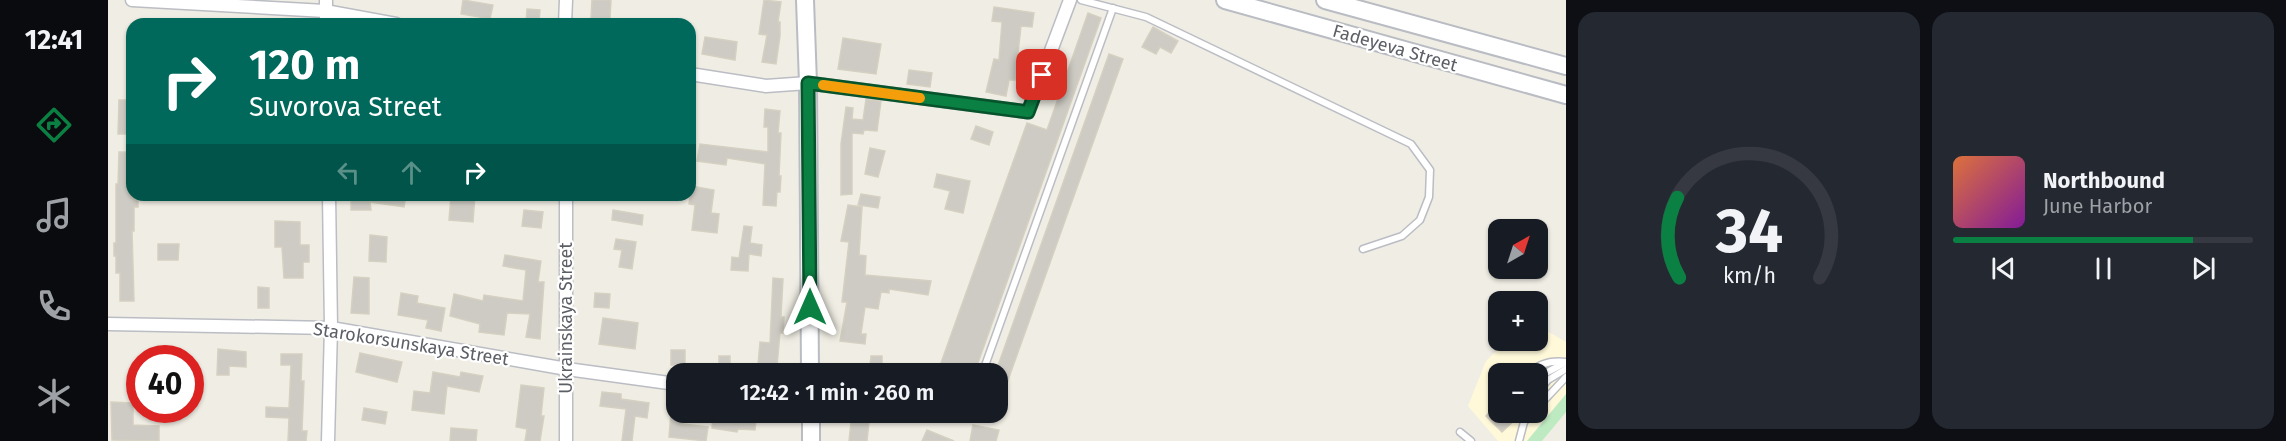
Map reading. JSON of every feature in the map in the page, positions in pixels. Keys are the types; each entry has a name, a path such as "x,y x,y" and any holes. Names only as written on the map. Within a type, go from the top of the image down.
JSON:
{"main road":[{"path":"805,0 808,83 810,363"},
{"name":"Fadeyeva Street","path":"1225,0 1566,95"},
{"name":"Fadeyeva Street","path":"1325,0 1566,66"},
{"path":"811,423 811,441"}],"street":[{"path":"132,0 326,12 361,18"},
{"path":"565,18 566,0"},
{"path":"696,75 766,86 808,83 1028,112 1070,0"},
{"path":"328,441 331,328 329,201"},
{"name":"Ukrainskaya Street","path":"566,201 566,441"},
{"name":"Starokorsunskaya Street","path":"108,324 331,328 567,369 666,383"}],"lane":[{"path":"1081,0 1146,17 1412,144 1430,170 1429,197 1420,220 1402,236 1363,249"},
{"path":"986,363 1113,8"},
{"path":"1545,363 1566,362"},
{"path":"1548,372 1566,362"},
{"path":"1548,380 1566,369"},
{"path":"1548,396 1566,377"},
{"path":"1517,441 1524,423"},
{"path":"1460,432 1471,441"}],"shaded area":[{"path":"1548,332 1566,342 1566,394 1548,416 1548,363 1488,363 1488,423 1542,423 1527,441 1498,441 1468,406 1486,361 1496,351 1548,351"}],"green space":[{"path":"1566,394 1566,412 1542,441 1527,441 1542,423 1548,423 1548,416"}],"building":[{"path":"463,0 493,5 490,18 461,14"},
{"path":"592,0 611,0 610,18 591,18"},
{"path":"764,0 781,2 776,64 762,62 767,35 759,34"},
{"path":"994,7 1034,13 1032,27 1021,26 1015,80 1009,80 1006,96 986,92 994,59 999,60 1002,22 992,21"},
{"path":"527,9 540,10 539,18 526,18"},
{"path":"1088,13 1101,18 978,363 941,363 1027,123 1047,130"},
{"path":"1153,27 1178,41 1171,53 1160,47 1156,54 1142,47"},
{"path":"705,37 737,42 735,60 702,54"},
{"path":"843,38 881,44 876,74 838,69"},
{"path":"1109,54 1123,59 1008,380 1008,363 999,363"},
{"path":"909,70 932,73 930,87 907,84"},
{"path":"866,99 881,101 877,131 864,130 863,134 852,133 852,194 841,195 841,144 846,107 853,108 852,119 863,120"},
{"path":"119,100 126,100 126,134 118,134"},
{"path":"765,109 780,111 778,133 781,133 779,176 781,176 776,206 763,205 765,164 727,158 726,165 697,161 700,144 768,152 768,127 764,127"},
{"path":"976,126 993,132 989,145 971,139"},
{"path":"870,148 885,151 878,177 865,174"},
{"path":"119,152 126,152 126,201 138,201 138,207 134,207 134,231 132,231 134,301 120,301 120,273 116,273 114,243 116,243 116,184 118,184"},
{"path":"937,174 970,181 963,213 945,209 950,191 934,187"},
{"path":"696,187 714,190 711,213 719,214 717,233 692,230 695,205 689,204 689,201 696,201"},
{"path":"861,194 880,197 878,208 858,205"},
{"path":"351,201 405,201 404,207 370,202 371,210 351,210"},
{"path":"451,201 475,201 473,222 449,220"},
{"path":"848,205 862,207 859,255 866,256 865,275 931,281 928,295 889,289 889,293 881,292 878,309 865,307 861,334 866,334 865,344 840,341 847,302 842,302 849,242 841,241"},
{"path":"524,210 543,212 541,228 522,226"},
{"path":"613,210 643,215 642,225 612,220"},
{"path":"275,221 300,222 300,245 309,245 309,262 303,262 303,278 284,278 282,247 275,247"},
{"path":"744,226 752,227 750,243 762,245 761,256 749,254 748,271 731,270 732,257 739,258"},
{"path":"370,235 387,237 386,262 369,261"},
{"path":"616,239 636,242 632,269 619,267 622,250 614,249"},
{"path":"158,244 179,244 178,260 158,260"},
{"path":"505,255 541,261 538,282 544,282 540,339 526,337 530,314 507,313 504,335 479,332 480,324 450,316 454,294 483,301 484,295 523,301 526,270 503,266"},
{"path":"354,277 369,278 369,314 351,313"},
{"path":"773,278 783,279 781,317 784,317 783,333 780,333 777,363 758,363 760,342 770,343"},
{"path":"258,287 269,288 269,308 258,308"},
{"path":"401,293 418,296 417,303 445,308 441,331 426,328 428,320 398,315"},
{"path":"595,293 610,294 609,308 594,307"},
{"path":"603,318 638,323 635,349 599,344"},
{"path":"218,349 246,352 246,367 229,366 229,375 217,375"},
{"path":"671,350 685,350 685,363 671,363"},
{"path":"360,353 402,362 397,382 356,372"},
{"path":"281,354 302,354 301,381 304,381 302,431 307,431 306,441 288,441 289,418 266,417 266,407 289,408 291,365 281,365"},
{"path":"719,356 730,356 730,363 719,363"},
{"path":"871,356 882,356 882,363 870,363"},
{"path":"433,372 460,377 461,372 483,376 479,392 447,386 444,414 412,410 414,391 430,393"},
{"path":"521,385 544,388 541,416 544,416 540,441 525,441 527,429 516,427"},
{"path":"602,392 621,394 621,399 649,403 647,418 635,416 632,441 622,441 626,409 600,406"},
{"path":"111,402 126,403 126,423 159,426 159,441 112,440"},
{"path":"364,408 387,412 385,424 362,420"},
{"path":"670,423 708,427 706,441 669,437"},
{"path":"712,423 756,423 755,430 738,429 737,432 712,428"},
{"path":"851,423 869,423 867,441 849,441"},
{"path":"1493,423 1512,423 1502,432"},
{"path":"973,425 999,430 996,441 970,441"},
{"path":"451,428 477,430 476,441 450,441"},
{"path":"927,430 954,441 922,441"}],"slow traffic":[{"path":"823,85 920,98"}],"route":[{"path":"810,307 808,83 1028,112 1042,75"}]}
